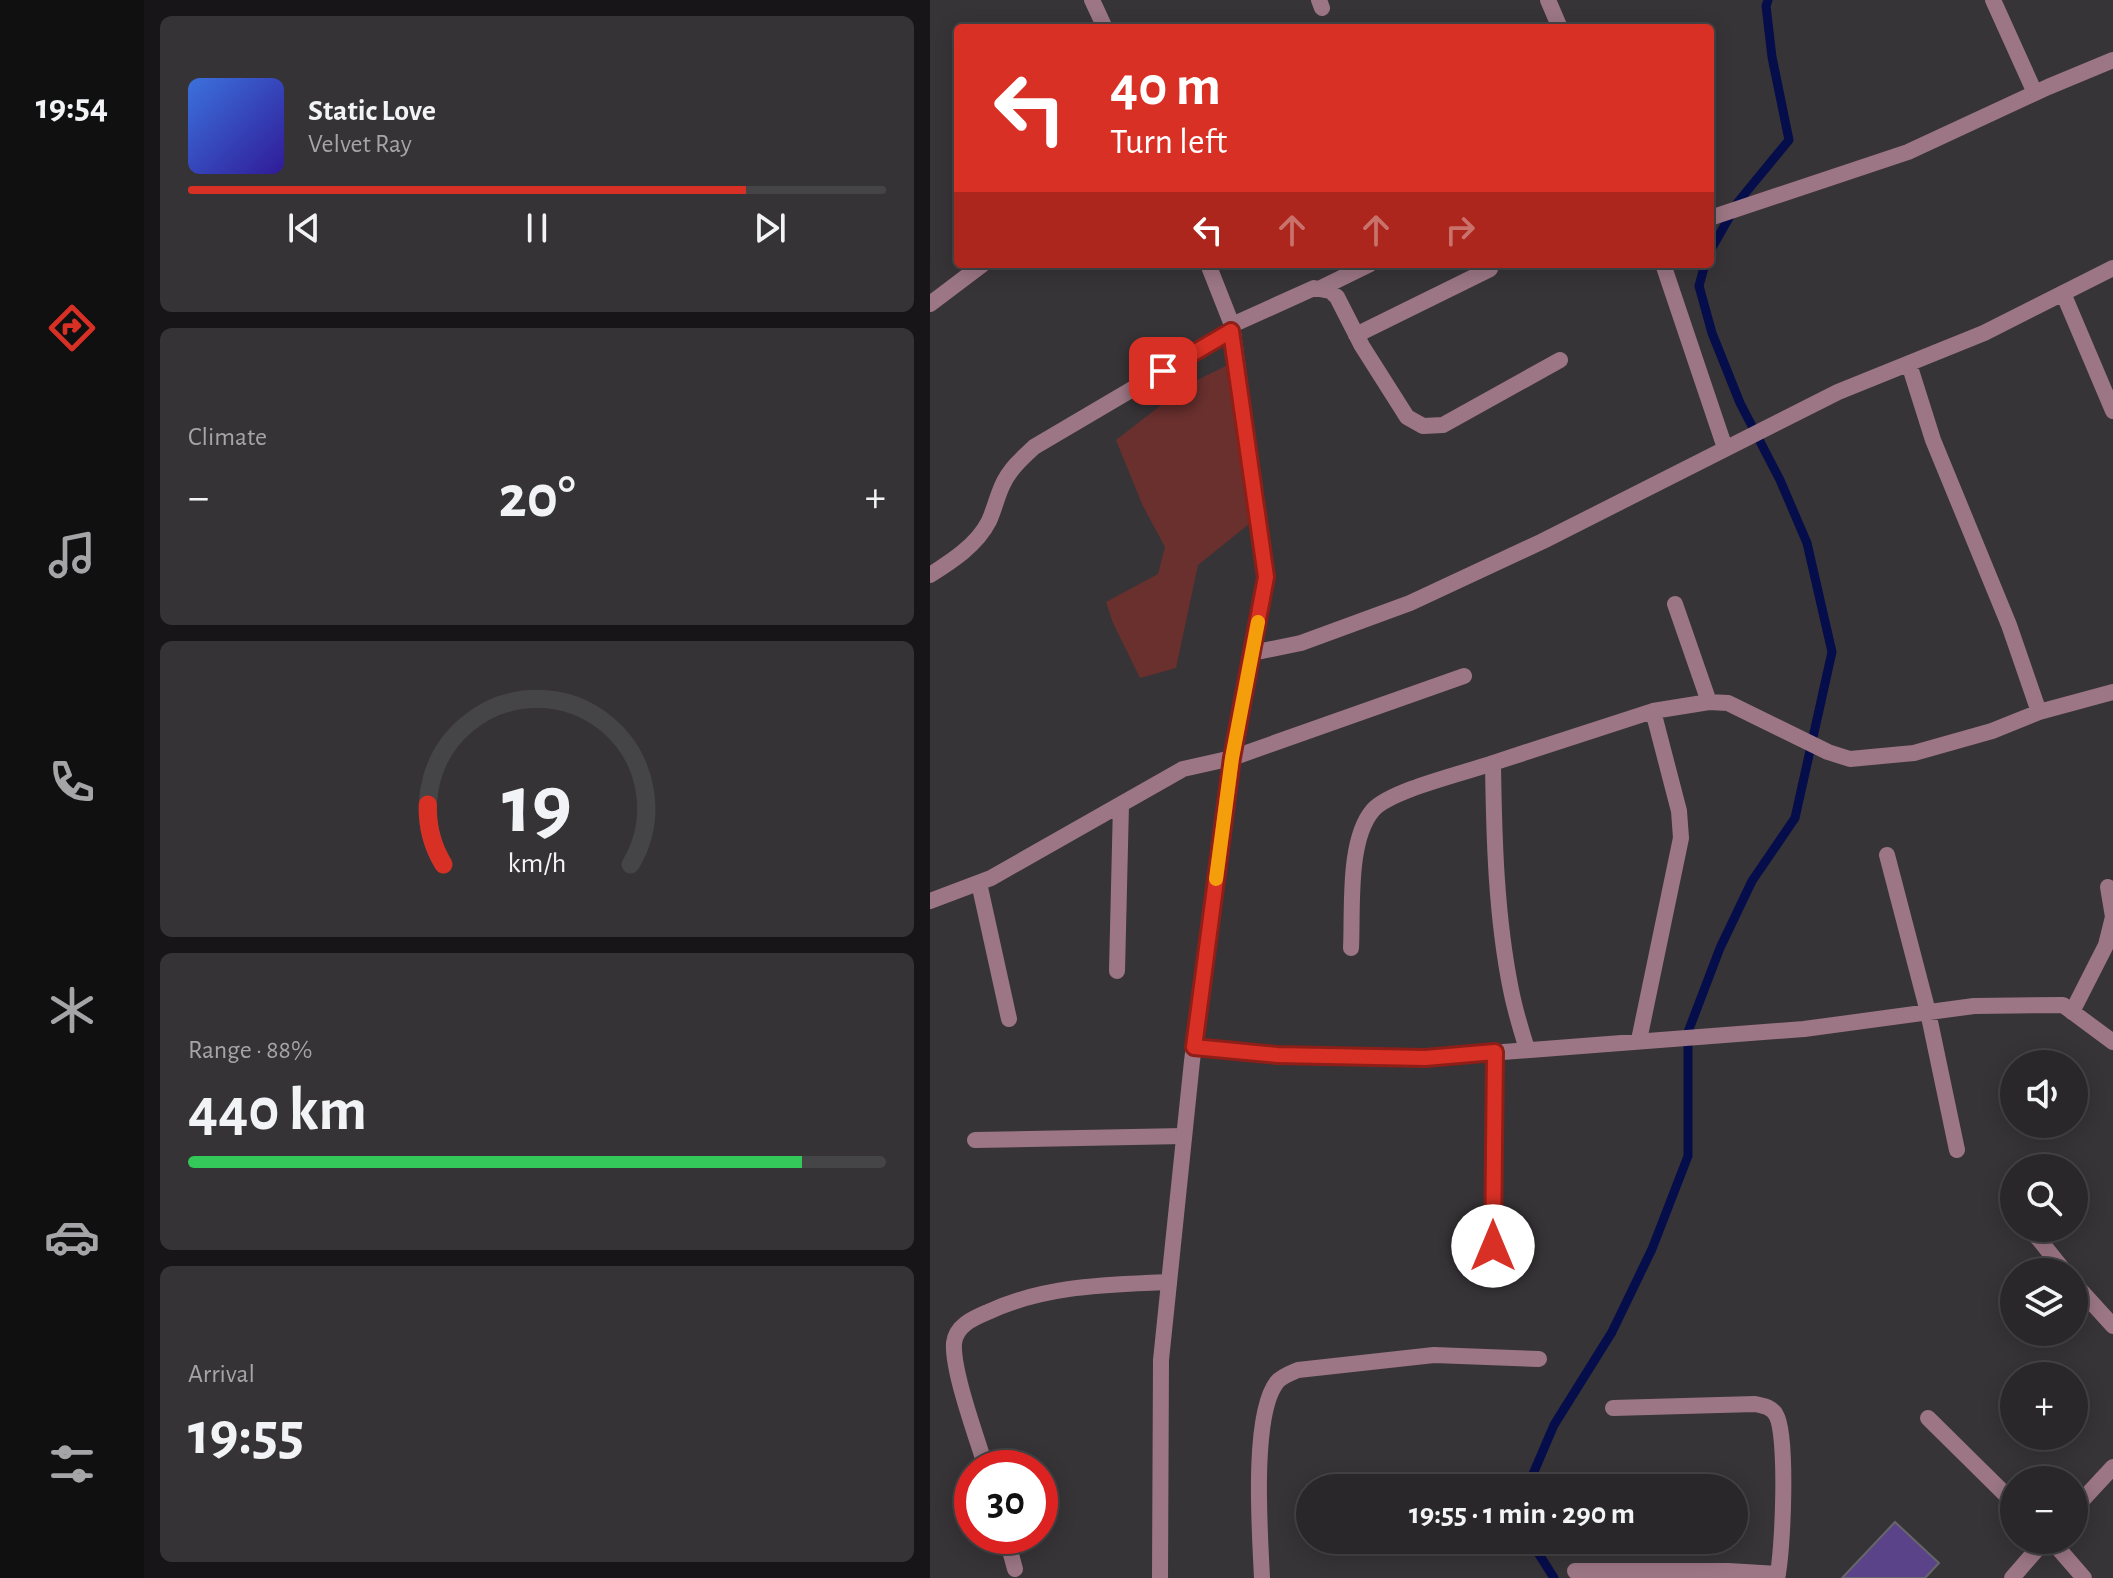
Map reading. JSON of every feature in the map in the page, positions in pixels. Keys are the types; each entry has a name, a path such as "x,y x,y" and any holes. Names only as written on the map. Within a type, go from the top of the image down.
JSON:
{"street":[{"path":"1092,0 1103,24"},
{"path":"1548,0 1558,24"},
{"path":"1993,0 2035,93"},
{"path":"1718,216 1908,152 2113,60"},
{"path":"930,304 978,268"},
{"path":"1160,1578 1161,1360 1184,1136 1232,758 1266,577 1232,328 1210,268"},
{"path":"1321,288 1362,268"},
{"path":"1665,268 1731,445"},
{"path":"1252,653 1301,643 1410,603 1543,541 1838,392 1984,333 2113,268"},
{"path":"1356,335 1490,269"},
{"path":"930,575 954,560 975,540 988,523 1003,484 1014,466 1034,447 1232,328 1281,301 1314,288 1330,291 1337,297 1356,335 1407,417 1423,426 1443,425 1560,360"},
{"path":"2063,293 2113,411"},
{"path":"1909,364 1933,440 1979,547 2039,712"},
{"path":"1675,604 1709,702"},
{"path":"930,901 979,883 1183,769 1232,758 1464,676"},
{"path":"1351,948 1356,844 1373,809 1395,796 1493,763 1653,711 1709,702 1728,703 1828,752 1850,759 1914,753 1992,731 2039,712 2113,692"},
{"path":"1646,1040 1681,838 1679,811 1653,711"},
{"path":"1493,763 1494,834 1501,916 1511,989 1527,1049"},
{"path":"1117,971 1121,804"},
{"path":"1887,855 1928,1012 1957,1150"},
{"path":"979,883 1009,1019"},
{"path":"2072,1012 2106,945 2113,917 2108,887"},
{"path":"1194,1047 1277,1055 1425,1058 1804,1029 1974,1006 2063,1005 2113,1042"},
{"path":"1493,1246 1495,1052"},
{"path":"975,1140 1184,1136"},
{"path":"2041,1242 2054,1258"},
{"path":"981,1450 957,1366 954,1342 958,1331 970,1320 1009,1302 1048,1291 1169,1282"},
{"path":"2088,1298 2113,1326"},
{"path":"1262,1578 1259,1459 1268,1395 1279,1378 1298,1370 1434,1355 1539,1359"},
{"path":"1575,1571 1728,1571 1777,1576 1783,1458 1776,1413 1767,1406 1755,1404 1613,1408"},
{"path":"1928,1418 2000,1489"},
{"path":"2088,1494 2113,1467"},
{"path":"1011,1554 1015,1569"},
{"path":"2012,1578 2035,1554"},
{"path":"2061,1554 2084,1578"}],"shaded area":[{"path":"1236,361 1249,524 1198,565 1176,668 1140,678 1106,602 1158,574 1165,547 1142,504 1116,440 1187,385"}],"building":[{"path":"1895,1522 1939,1563 1925,1578 1842,1578"}],"waterway":[{"path":"1714,244 1738,202 1789,140 1772,57 1766,6 1768,0"},
{"path":"1533,1474 1554,1425 1612,1332 1652,1249 1688,1156 1688,1032 1720,948 1752,881 1795,818 1832,652 1807,543 1780,480 1740,403 1712,333 1699,286 1704,268"},
{"path":"1539,1554 1554,1578"}],"slow traffic":[{"path":"1216,879 1232,758 1258,622"}],"route":[{"path":"1163,371 1231,331 1266,577 1232,758 1194,1047 1277,1055 1425,1058 1495,1052 1493,1246"}]}
